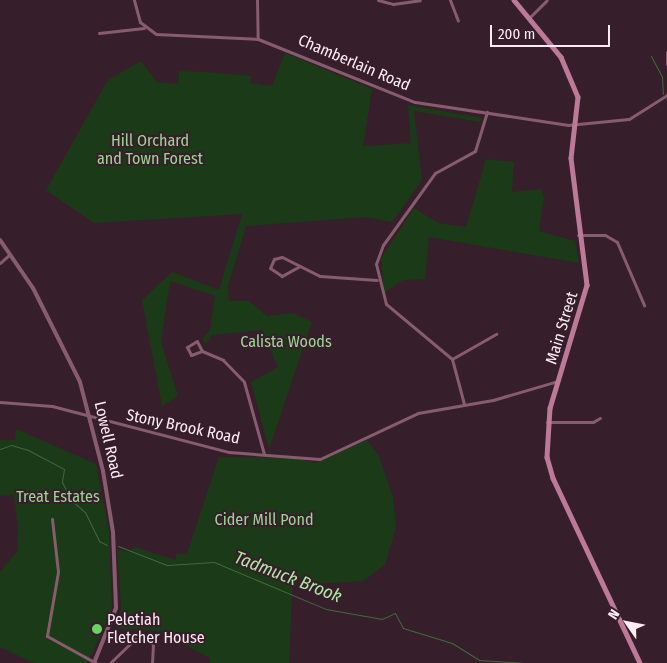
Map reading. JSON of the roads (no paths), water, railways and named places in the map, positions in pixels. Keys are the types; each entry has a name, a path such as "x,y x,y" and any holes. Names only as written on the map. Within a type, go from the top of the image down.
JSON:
{"main road":[{"name":"Main Street","path":"514,0 561,56 574,80 576,123 571,158 578,236 586,292 558,381 547,422 545,444 553,478 640,663"}],"street":[{"path":"99,33 144,28 134,0"},
{"path":"257,0 258,39"},
{"path":"378,0 403,4 420,0"},
{"path":"450,0 458,21"},
{"path":"529,18 547,0"},
{"name":"Chamberlain Road","path":"144,28 164,36 258,39 410,100 487,112 576,123 629,119 667,95"},
{"path":"667,52 667,64"},
{"path":"464,404 452,359 386,304 377,280 377,254 401,217 435,174 476,151 487,112"},
{"path":"578,236 605,235 617,242 644,304"},
{"name":"Lowell Road","path":"0,240 11,254 47,316 91,416 114,532 116,594 114,621 95,663"},
{"path":"0,263 11,254"},
{"path":"300,266 282,276 270,268 279,257 326,277 377,280"},
{"path":"452,359 496,334"},
{"path":"202,351 191,355 188,344 197,341 202,351 231,364 244,382 264,454"},
{"name":"Stony Brook Road","path":"0,402 52,406 201,447 326,458 418,413 558,381"},
{"path":"547,422 594,422 600,418"},
{"path":"52,519 58,572 47,636 95,663"},
{"path":"110,663 139,635 152,642 152,663"}],"waterway":[{"path":"651,56 662,77 663,94"},
{"name":"Tadmuck Brook","path":"0,449 11,445 28,450 64,469 62,482 71,500 85,512 99,541 107,545"},
{"name":"Tadmuck Brook","path":"118,546 167,565 214,562 326,609 382,619 395,613 403,628 452,643 479,660 525,663"}],"place":[{"name":"Peletiah Fletcher House","path":"97,629"}],"park label":[{"name":"Hill Orchard and Town Forest","path":"150,150"},
{"name":"Calista Woods","path":"286,342"},
{"name":"Treat Estates","path":"58,497"},
{"name":"Cider Mill Pond","path":"264,520"}]}
